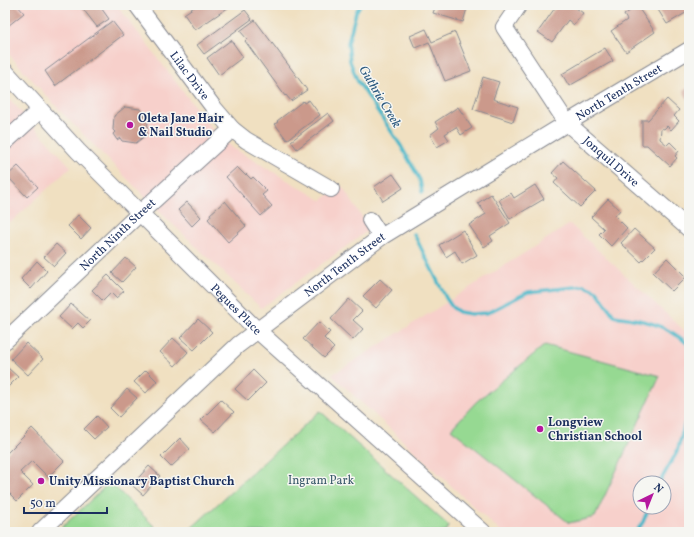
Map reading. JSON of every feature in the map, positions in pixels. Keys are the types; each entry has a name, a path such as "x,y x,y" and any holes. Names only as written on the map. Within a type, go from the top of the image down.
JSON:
{"street":[{"name":"Lilac Drive","path":"137,5 214,108 232,129 246,140 331,189"},
{"name":"Jonquil Drive","path":"518,5 504,27 567,123 689,229"},
{"name":"North Tenth Street","path":"40,532 238,345 381,237 689,50"},
{"name":"Pegues Place","path":"5,71 78,151 258,331 483,532"},
{"path":"5,142 40,110"},
{"name":"North Ninth Street","path":"5,341 140,213 232,129"},
{"path":"370,220 381,237"}],"shaded area":[{"path":"5,5 117,5 211,128 233,148 321,200 342,186 370,229 261,308 163,215 63,114 5,50"},
{"path":"5,94 71,167 10,223 5,218"},
{"name":"Longview Christian School","path":"570,224 689,335 689,532 501,532 332,375"}],"green space":[{"path":"545,345 660,376 595,517 569,523 451,429 476,402"},
{"name":"Ingram Park","path":"320,411 449,526 445,532 187,532"},
{"path":"110,482 160,532 57,532"}],"building":[{"path":"5,5 17,5 24,13 8,26 5,23"},
{"path":"80,5 99,5 109,19 97,27"},
{"path":"197,5 232,5 195,30 184,14"},
{"path":"436,5 468,5 463,22 433,13"},
{"path":"557,5 572,5 583,13 574,25 568,20 552,42 538,32"},
{"path":"655,5 689,5 689,11 667,24"},
{"path":"637,6 655,32 626,52 611,31 627,20 624,15"},
{"path":"245,10 252,19 204,54 197,45"},
{"path":"255,20 307,90 291,101 286,95 285,96 245,41 247,39 240,31"},
{"path":"112,21 123,35 55,86 45,71"},
{"path":"426,29 432,42 455,32 471,71 445,81 429,42 415,48 410,36"},
{"path":"231,40 243,57 219,75 207,58"},
{"path":"605,48 613,61 569,86 562,74"},
{"path":"483,77 499,82 493,99 518,107 513,122 473,109"},
{"path":"689,87 689,101 683,91"},
{"path":"667,99 679,110 674,116 679,121 671,130 667,126 664,129 661,129 660,139 667,145 670,142 679,151 675,156 677,158 670,166 647,145 642,145 642,120 648,120"},
{"path":"309,100 320,115 287,140 275,124 303,101 304,103"},
{"name":"Oleta Jane Hair & Nail Studio","path":"125,107 140,109 148,120 147,134 136,143 122,141 120,138 117,140 113,134 115,132 113,130 114,116"},
{"path":"458,107 472,128 461,135 456,127 445,134 449,140 437,147 430,135 439,128 435,122"},
{"path":"328,113 334,121 297,149 291,141"},
{"path":"563,161 596,191 580,207 554,183 558,178 552,173"},
{"path":"18,166 38,187 27,197 7,176"},
{"path":"237,167 251,179 253,177 267,191 262,195 272,206 261,216 226,177"},
{"path":"393,174 403,188 383,201 374,187"},
{"path":"535,185 544,199 510,219 499,200 511,193 514,198"},
{"path":"491,194 510,223 490,236 493,241 484,247 469,225 486,214 478,203"},
{"path":"608,199 620,210 615,216 627,228 611,246 599,234 604,229 591,217"},
{"path":"225,201 246,226 228,242 208,219 211,216 210,214"},
{"path":"187,202 201,217 192,226 178,210"},
{"path":"78,215 91,228 81,239 68,226"},
{"path":"634,229 655,248 641,262 621,243"},
{"path":"463,230 477,255 462,264 455,251 446,257 439,245"},
{"path":"56,244 66,253 54,266 44,257"},
{"path":"126,258 136,267 122,282 112,273"},
{"path":"667,258 686,277 672,291 653,273"},
{"path":"37,261 47,271 31,289 21,279"},
{"path":"108,275 124,291 116,298 111,293 103,301 92,290"},
{"path":"380,279 392,290 376,308 363,296"},
{"path":"349,299 362,311 353,320 363,329 353,340 331,319"},
{"path":"71,304 90,321 83,328 78,323 72,329 59,317"},
{"path":"198,319 212,332 194,350 180,338"},
{"path":"319,322 330,332 324,338 334,348 324,358 303,339"},
{"path":"173,338 188,352 175,366 160,352"},
{"path":"26,343 43,359 28,375 11,359"},
{"path":"8,368 18,377 7,388 5,386 5,371"},
{"path":"146,370 157,381 146,393 134,382"},
{"path":"253,370 266,383 248,401 235,389"},
{"path":"127,389 137,398 119,417 110,408"},
{"path":"221,400 234,412 215,432 201,420"},
{"path":"97,416 107,427 94,439 84,429"},
{"path":"32,428 64,461 48,477 32,461 20,472 33,485 17,501 5,489 5,455"},
{"path":"180,438 190,449 171,467 161,457"},
{"path":"149,466 160,476 143,495 132,485"}],"waterway":[{"name":"Guthrie Creek","path":"360,5 356,12 348,43 350,61 357,80 401,146 420,180 422,192"},
{"path":"414,234 446,298 452,307 459,312 471,314 487,313 528,292 585,286 597,291 614,316 654,324 672,332 689,345"},
{"path":"664,475 677,452 689,408"},
{"path":"636,532 646,515"}],"place":[{"name":"Oleta Jane Hair & Nail Studio","path":"130,125"},
{"name":"Longview Christian School","path":"540,429"},
{"name":"Unity Missionary Baptist Church","path":"41,481"}]}
